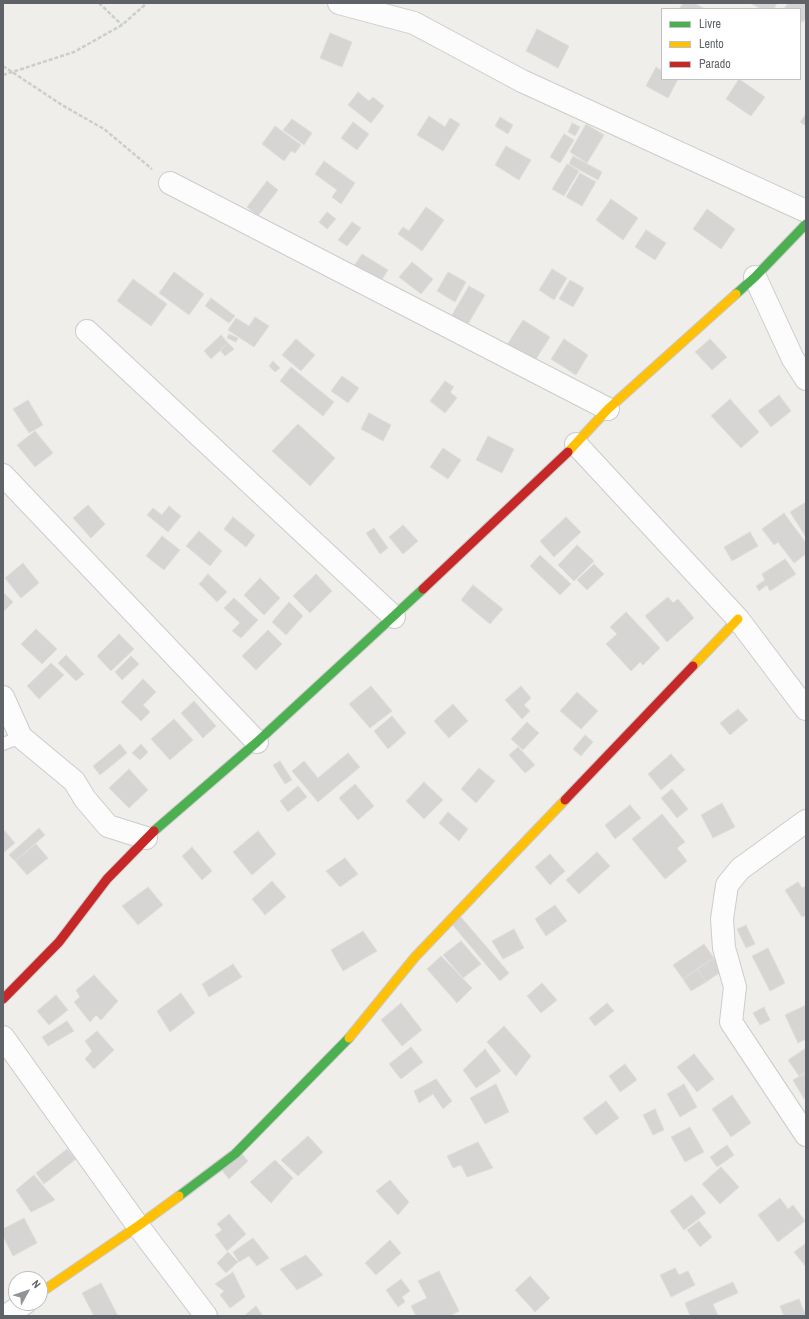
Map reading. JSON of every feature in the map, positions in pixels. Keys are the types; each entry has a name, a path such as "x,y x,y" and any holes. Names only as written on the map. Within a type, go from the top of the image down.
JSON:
{"street":[{"path":"340,3 414,23 522,81 806,211"},
{"path":"170,183 608,409"},
{"path":"3,999 59,942 108,879 146,838 257,742 394,617 576,444 608,409 755,277 806,224"},
{"path":"755,277 793,359 806,379"},
{"path":"87,331 394,617"},
{"path":"576,444 738,620 806,709"},
{"path":"3,475 257,742"},
{"path":"48,1288 138,1226 235,1154 346,1042 415,957 738,620"},
{"path":"3,697 12,741 74,781 85,799 108,826 146,838"},
{"path":"806,821 740,869 727,885 722,918 724,948 735,987 731,1022 806,1135"},
{"path":"3,1037 138,1226 206,1316"}],"path":[{"path":"99,3 122,25"},
{"path":"3,75 74,52 122,25 147,3"},
{"path":"3,66 62,105 104,129 170,183"}],"building":[{"path":"683,3 694,3 703,8 680,8"},
{"path":"750,3 777,3 774,8 759,8"},
{"path":"788,3 806,3 806,17 803,22 801,21 801,8 785,8"},
{"path":"537,29 569,46 558,68 526,51"},
{"path":"330,33 352,42 342,67 320,58"},
{"path":"656,67 661,70 661,80 677,80 668,98 646,86"},
{"path":"738,80 765,97 751,116 726,99"},
{"path":"358,92 369,101 373,97 384,106 371,123 348,105"},
{"path":"806,114 806,126 800,122"},
{"path":"429,116 445,127 450,118 460,124 443,151 417,135"},
{"path":"500,117 513,125 508,134 495,126"},
{"path":"292,119 312,133 304,145 283,130"},
{"path":"353,122 369,134 357,150 341,138"},
{"path":"572,123 580,127 575,136 568,132"},
{"path":"586,124 604,135 587,163 570,152"},
{"path":"275,126 301,145 295,153 291,151 284,161 262,144"},
{"path":"564,134 574,140 560,163 550,157"},
{"path":"506,146 531,160 519,180 495,165"},
{"path":"573,156 602,172 598,180 569,164"},
{"path":"324,161 355,183 341,204 332,197 337,190 315,174"},
{"path":"567,164 579,171 564,196 552,189"},
{"path":"580,173 596,182 582,206 566,197"},
{"path":"267,181 278,190 258,216 247,207"},
{"path":"611,199 638,218 623,240 596,220"},
{"path":"426,207 444,220 422,251 398,234 403,227 409,231"},
{"path":"707,209 735,229 721,249 693,229"},
{"path":"327,212 336,219 327,229 319,222"},
{"path":"352,222 361,228 347,246 338,240"},
{"path":"646,230 666,243 655,260 635,247"},
{"path":"362,254 388,270 376,289 350,272"},
{"path":"412,262 433,279 421,294 399,277"},
{"path":"552,269 567,278 554,300 539,290"},
{"path":"174,272 204,294 189,315 159,293"},
{"path":"448,272 466,282 455,302 437,291"},
{"path":"133,279 167,304 151,326 117,301"},
{"path":"570,280 584,288 573,307 559,299"},
{"path":"469,286 485,295 465,329 449,320"},
{"path":"211,298 235,316 229,323 205,306"},
{"path":"255,317 269,326 254,347 228,330 236,318 249,326"},
{"path":"523,320 550,337 534,362 507,345"},
{"path":"229,334 238,338 236,342 227,338"},
{"path":"221,335 228,343 211,359 204,351"},
{"path":"296,339 315,355 301,371 282,355"},
{"path":"564,339 588,355 576,375 551,359"},
{"path":"710,339 727,357 712,370 695,352"},
{"path":"228,343 234,349 225,356 220,350"},
{"path":"273,361 280,368 275,372 269,366"},
{"path":"291,367 334,402 323,416 280,381"},
{"path":"342,376 359,388 348,403 331,391"},
{"path":"445,381 454,387 450,392 457,398 445,413 430,401"},
{"path":"779,395 791,411 771,427 758,411"},
{"path":"730,399 759,432 741,448 711,416"},
{"path":"28,400 43,425 29,433 13,409"},
{"path":"369,413 391,425 383,441 361,429"},
{"path":"298,424 335,458 310,486 272,451"},
{"path":"35,431 53,453 35,467 17,445"},
{"path":"488,436 514,449 502,473 476,460"},
{"path":"443,448 461,460 448,479 430,467"},
{"path":"806,502 806,537 790,512"},
{"path":"88,505 105,524 91,538 73,518"},
{"path":"169,506 181,516 168,532 147,515 153,508 162,515"},
{"path":"784,513 806,543 806,554 794,563 778,542 774,545 762,529"},
{"path":"233,517 255,535 246,547 224,529"},
{"path":"566,517 581,532 554,557 540,541"},
{"path":"403,525 418,541 403,554 389,537"},
{"path":"374,528 388,548 380,554 366,533"},
{"path":"199,531 222,551 210,566 186,546"},
{"path":"750,532 758,546 732,561 724,547"},
{"path":"162,536 180,550 164,570 146,556"},
{"path":"577,545 594,561 574,581 558,565"},
{"path":"540,555 571,584 560,595 530,566"},
{"path":"785,559 796,574 770,591 767,585 759,591 756,586 765,580 762,574"},
{"path":"23,563 39,583 21,598 5,578"},
{"path":"594,564 604,574 587,590 577,580"},
{"path":"208,574 227,592 217,602 199,584"},
{"path":"316,574 332,591 310,613 293,596"},
{"path":"260,578 280,598 264,615 244,595"},
{"path":"473,585 503,609 490,624 461,600"},
{"path":"3,592 13,602 3,612"},
{"path":"668,597 673,603 678,599 694,618 667,642 645,616"},
{"path":"234,598 258,620 241,638 232,631 240,623 224,608"},
{"path":"289,602 303,616 286,635 272,622"},
{"path":"626,612 660,648 643,665 640,662 631,671 606,644 617,634 610,627"},
{"path":"36,629 57,649 42,664 21,644"},
{"path":"268,630 282,644 256,670 242,656"},
{"path":"119,634 134,649 111,671 97,656"},
{"path":"66,655 84,674 76,681 58,663"},
{"path":"131,656 139,664 122,680 115,672"},
{"path":"51,663 64,675 39,699 27,686"},
{"path":"143,679 156,692 143,705 150,712 141,721 121,702"},
{"path":"371,686 392,711 370,728 349,704"},
{"path":"521,686 531,698 524,705 530,711 522,719 505,700"},
{"path":"577,692 598,711 581,729 560,711"},
{"path":"194,701 216,726 203,738 181,713"},
{"path":"453,704 468,721 449,738 434,721"},
{"path":"738,709 748,720 730,735 720,723"},
{"path":"392,716 406,733 388,749 374,731"},
{"path":"174,719 193,740 170,760 151,739"},
{"path":"527,722 539,733 523,750 511,739"},
{"path":"585,735 593,742 581,756 573,749"},
{"path":"120,744 127,753 100,775 93,766"},
{"path":"141,744 148,752 140,760 132,753"},
{"path":"518,747 535,765 525,773 509,755"},
{"path":"348,753 360,767 318,802 292,771 304,761 318,778"},
{"path":"671,754 685,770 661,790 648,774"},
{"path":"280,761 292,780 285,784 273,765"},
{"path":"479,768 495,781 476,803 461,789"},
{"path":"129,769 148,790 129,808 109,788"},
{"path":"424,782 443,800 424,819 406,801"},
{"path":"355,784 374,806 358,820 339,798"},
{"path":"298,786 307,797 288,812 280,801"},
{"path":"672,789 688,809 677,818 661,798"},
{"path":"722,803 735,827 713,838 701,815"},
{"path":"630,805 641,818 615,839 605,825"},
{"path":"448,812 468,829 459,841 439,823"},
{"path":"662,814 685,842 677,848 687,861 665,879 632,839"},
{"path":"39,828 45,835 15,861 9,855"},
{"path":"3,829 15,843 3,853"},
{"path":"258,831 276,854 252,875 233,852"},
{"path":"36,844 48,858 27,875 15,861"},
{"path":"192,847 212,871 202,880 182,856"},
{"path":"597,852 610,866 579,894 566,880"},
{"path":"550,854 565,871 550,885 535,867"},
{"path":"345,858 358,874 340,887 326,871"},
{"path":"272,881 286,897 265,915 252,899"},
{"path":"798,882 802,888 806,886 806,915 802,917 785,890"},
{"path":"148,887 163,905 138,925 122,906"},
{"path":"555,905 567,921 546,936 535,919"},
{"path":"460,916 509,973 500,981 451,923"},
{"path":"746,925 755,944 746,948 737,929"},
{"path":"514,929 524,948 503,959 492,941"},
{"path":"363,931 377,951 343,971 331,950"},
{"path":"461,941 481,964 463,978 443,955"},
{"path":"704,944 714,958 683,979 673,965"},
{"path":"768,948 785,983 770,991 752,956"},
{"path":"441,956 472,988 457,1003 427,969"},
{"path":"714,958 722,971 706,982 697,969"},
{"path":"233,964 242,977 209,997 202,984"},
{"path":"697,969 706,982 691,991 683,979"},
{"path":"94,975 118,1001 101,1020 96,1015 90,1022 74,1002 80,997 76,990"},
{"path":"542,983 557,1000 541,1013 527,996"},
{"path":"181,993 195,1013 170,1032 157,1011"},
{"path":"56,995 68,1010 49,1025 37,1011"},
{"path":"401,1003 422,1030 402,1046 381,1020"},
{"path":"607,1003 614,1011 595,1026 589,1018"},
{"path":"806,1005 806,1039 798,1043 785,1015"},
{"path":"764,1007 770,1020 760,1025 753,1013"},
{"path":"67,1021 74,1031 48,1046 42,1037"},
{"path":"504,1026 531,1056 516,1076 487,1042"},
{"path":"97,1031 114,1050 94,1069 85,1059 92,1051 85,1041"},
{"path":"411,1047 423,1062 401,1079 389,1064"},
{"path":"806,1048 806,1072 799,1076 788,1060"},
{"path":"485,1049 501,1071 476,1088 463,1070"},
{"path":"694,1054 714,1079 697,1092 677,1067"},
{"path":"625,1064 637,1080 620,1092 609,1076"},
{"path":"806,1073 806,1098 804,1099 793,1080"},
{"path":"436,1079 452,1101 443,1109 433,1094 419,1103 414,1091"},
{"path":"496,1084 509,1112 485,1124 470,1098"},
{"path":"684,1084 697,1107 680,1117 667,1094"},
{"path":"732,1095 751,1123 731,1137 712,1109"},
{"path":"606,1101 619,1118 596,1135 583,1118"},
{"path":"655,1109 664,1130 653,1135 643,1115"},
{"path":"690,1127 704,1152 685,1162 671,1137"},
{"path":"308,1136 323,1152 298,1176 281,1160"},
{"path":"478,1142 493,1168 467,1177 461,1165 453,1168 447,1156"},
{"path":"727,1145 734,1155 717,1167 710,1157"},
{"path":"67,1149 76,1159 44,1184 36,1173"},
{"path":"240,1152 248,1161 229,1179 221,1169"},
{"path":"275,1160 293,1178 271,1203 250,1182"},
{"path":"721,1167 739,1187 720,1204 702,1184"},
{"path":"34,1175 55,1200 31,1212 16,1190"},
{"path":"390,1180 409,1202 398,1215 376,1191"},
{"path":"692,1195 706,1213 684,1230 670,1211"},
{"path":"780,1198 788,1209 793,1205 805,1221 778,1242 758,1215"},
{"path":"229,1214 246,1234 227,1251 215,1235 222,1230 217,1224"},
{"path":"24,1218 37,1243 13,1256 3,1236 3,1229"},
{"path":"699,1221 712,1237 700,1247 687,1230"},
{"path":"253,1238 269,1258 257,1266 249,1256 239,1262 233,1252"},
{"path":"390,1240 401,1253 376,1275 365,1263"},
{"path":"806,1243 806,1267 794,1252"},
{"path":"228,1252 238,1262 226,1273 217,1263"},
{"path":"306,1255 323,1275 297,1290 280,1269"},
{"path":"675,1268 679,1275 688,1271 695,1285 671,1297 660,1275"},
{"path":"439,1271 459,1311 450,1316 416,1316 411,1306 427,1298 418,1281"},
{"path":"233,1272 245,1297 230,1308 220,1295 224,1291 215,1284"},
{"path":"530,1276 550,1298 535,1312 515,1290"},
{"path":"401,1279 410,1291 402,1297 405,1302 398,1307 386,1290"},
{"path":"733,1282 738,1293 713,1304 718,1316 690,1316 685,1303"},
{"path":"101,1283 118,1316 94,1316 82,1293"},
{"path":"799,1299 806,1316 784,1316 780,1306"},
{"path":"256,1306 263,1316 244,1316"}],"traffic: fast":[{"path":"736,294 755,277 806,224"},
{"path":"154,831 257,742 423,589"},
{"path":"179,1196 235,1154 349,1038"}],"traffic: slow":[{"path":"568,452 608,409 736,294"},
{"path":"693,666 738,619"},
{"path":"349,1038 415,957 565,800"},
{"path":"48,1288 179,1196"}],"traffic: jam":[{"path":"423,589 568,452"},
{"path":"565,800 693,666"},
{"path":"3,999 59,942 107,879 154,831"}]}
